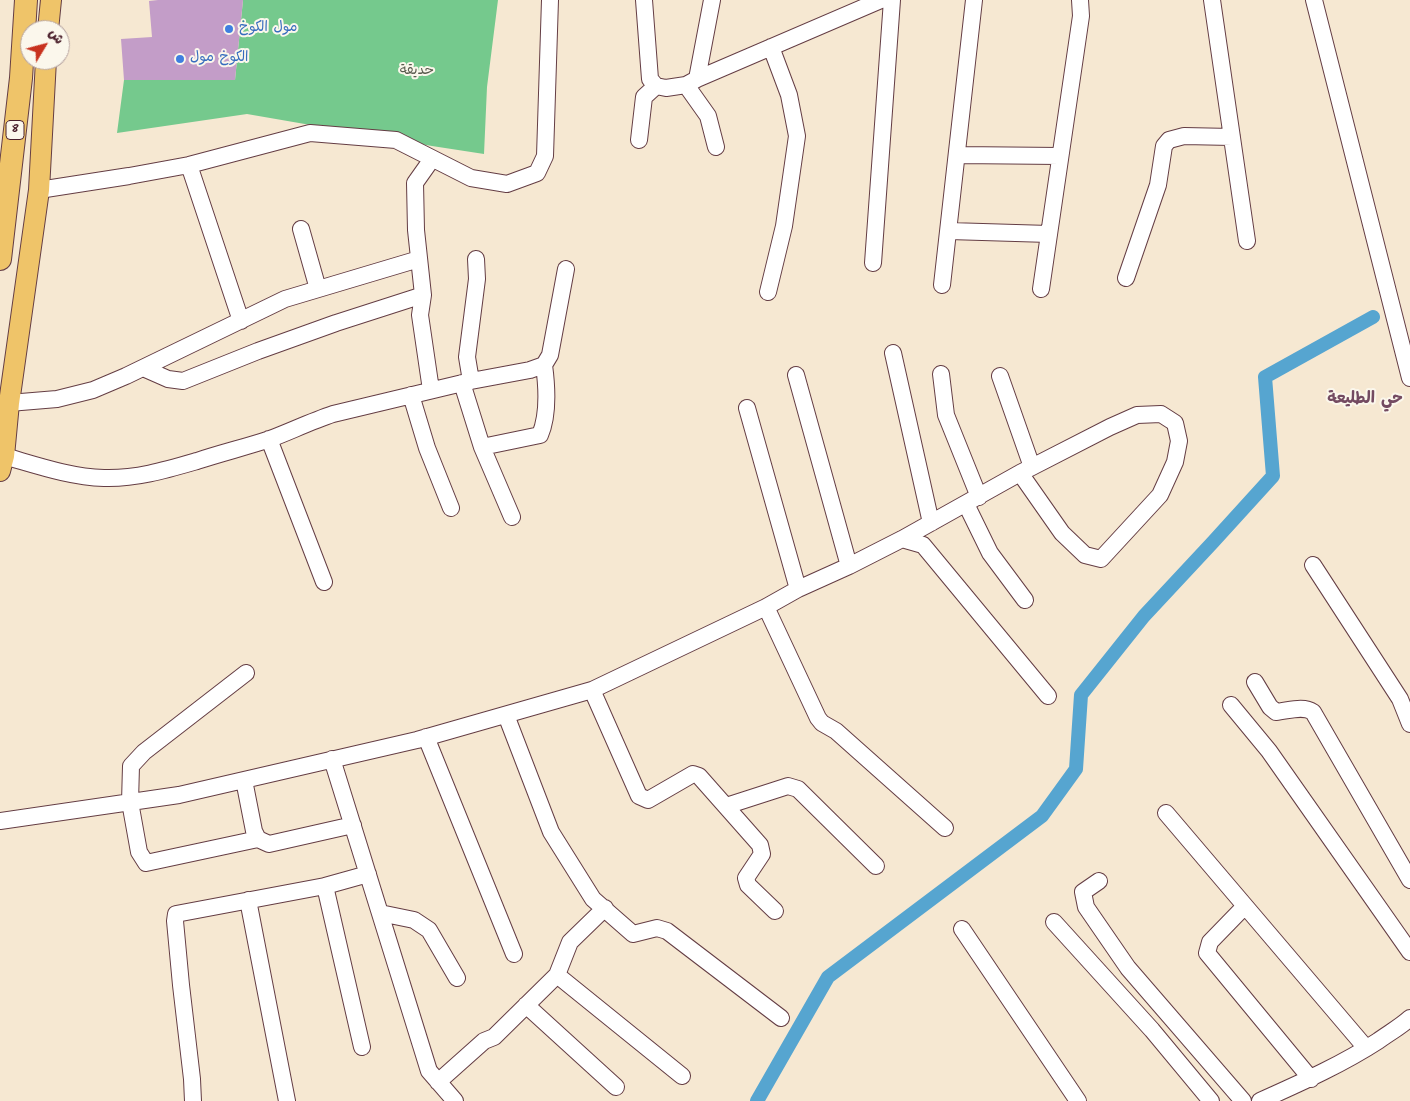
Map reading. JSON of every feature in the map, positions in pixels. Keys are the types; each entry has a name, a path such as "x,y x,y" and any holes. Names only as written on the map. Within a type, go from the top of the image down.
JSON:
{"highway":[{"name":"8","path":"0,259 21,78 26,0"}],"main road":[{"path":"49,20 51,0"},
{"path":"2,463 39,190 45,70"}],"street":[{"path":"39,190 189,165 310,133 396,140 471,178 507,184 537,173 545,156 550,0"},
{"path":"644,0 650,79 656,86 666,88 692,82 881,0"},
{"path":"712,0 692,82 708,116 716,147"},
{"path":"873,263 892,0"},
{"path":"942,285 974,0"},
{"path":"1041,289 1080,16 1080,0"},
{"path":"1212,0 1246,241"},
{"path":"1314,0 1410,378"},
{"path":"768,292 784,226 797,136 789,95 771,47"},
{"path":"639,140 644,97 656,86"},
{"path":"1126,278 1158,185 1164,146 1169,140 1184,136 1232,137"},
{"path":"957,154 1060,156"},
{"path":"431,390 420,315 424,295 418,259 415,183 432,159"},
{"path":"189,165 241,321"},
{"path":"301,229 318,289"},
{"path":"948,231 1049,234"},
{"path":"9,403 57,399 110,384 285,299 418,259"},
{"path":"476,259 477,279 467,357 467,382 482,447 512,517"},
{"path":"482,447 540,435 544,426 547,387 544,365 550,355 566,269"},
{"path":"143,368 168,379 182,381 301,336 424,295"},
{"path":"894,353 931,523"},
{"path":"2,463 104,478 121,478 155,473 269,439 333,414 431,390 530,370 544,365"},
{"path":"941,374 946,415 990,553 1025,600"},
{"path":"796,376 849,566"},
{"path":"0,821 179,795 426,737 592,690 849,566 902,539 1026,470 1101,432 1137,415 1161,414 1176,422 1179,442 1175,462 1160,495 1101,559 1085,555 1062,533 1026,470 1000,376"},
{"path":"411,395 427,448 451,508"},
{"path":"747,408 798,589"},
{"path":"269,439 324,582"},
{"path":"902,539 923,545 1048,696"},
{"path":"1313,565 1405,698 1410,724"},
{"path":"766,607 822,723 836,731 945,828"},
{"path":"246,672 144,752 131,766 130,802 139,852 146,863 258,840 269,844 352,825"},
{"path":"1255,682 1270,707 1276,712 1303,708 1313,712 1410,880"},
{"path":"592,690 638,796 648,800 692,774 698,776 760,845 762,854 746,878 748,884 775,911"},
{"path":"1231,705 1269,751 1410,952"},
{"path":"506,714 550,832 594,898 633,934 657,928 667,931 781,1018"},
{"path":"426,737 514,954"},
{"path":"332,759 429,1070 455,1101"},
{"path":"244,780 254,831 258,840"},
{"path":"726,806 788,786 798,788 876,866"},
{"path":"1166,814 1366,1048"},
{"path":"193,1101 179,967 176,914 325,886 368,874"},
{"path":"1099,881 1083,892 1086,907 1128,968 1243,1101"},
{"path":"325,886 362,1048"},
{"path":"248,900 287,1101"},
{"path":"1244,906 1210,942 1207,953 1311,1079"},
{"path":"438,1082 484,1041 494,1038 557,974 570,942 605,908"},
{"path":"380,913 414,920 429,930 457,978"},
{"path":"1054,922 1152,1030 1211,1101"},
{"path":"962,929 1078,1101"},
{"path":"557,974 682,1076"},
{"path":"526,1005 616,1087"},
{"path":"1260,1101 1311,1079 1366,1048 1404,1024 1410,1018"}],"green space":[{"name":"حديقة","path":"243,0 498,0 487,87 484,154 247,114 117,133 124,80 235,80"}],"building":[{"name":"الكوخ مول","path":"243,0 235,80 124,80 121,39 152,37 149,1"}],"waterway":[{"path":"757,1101 828,977 1042,816 1076,769 1081,695 1144,616 1273,476 1265,377 1373,317"}],"place":[{"name":"مول الكوخ","path":"229,29"},
{"name":"الكوخ مول","path":"180,59"}],"district":[{"name":"حي الطليعة","path":"1365,400"}]}
